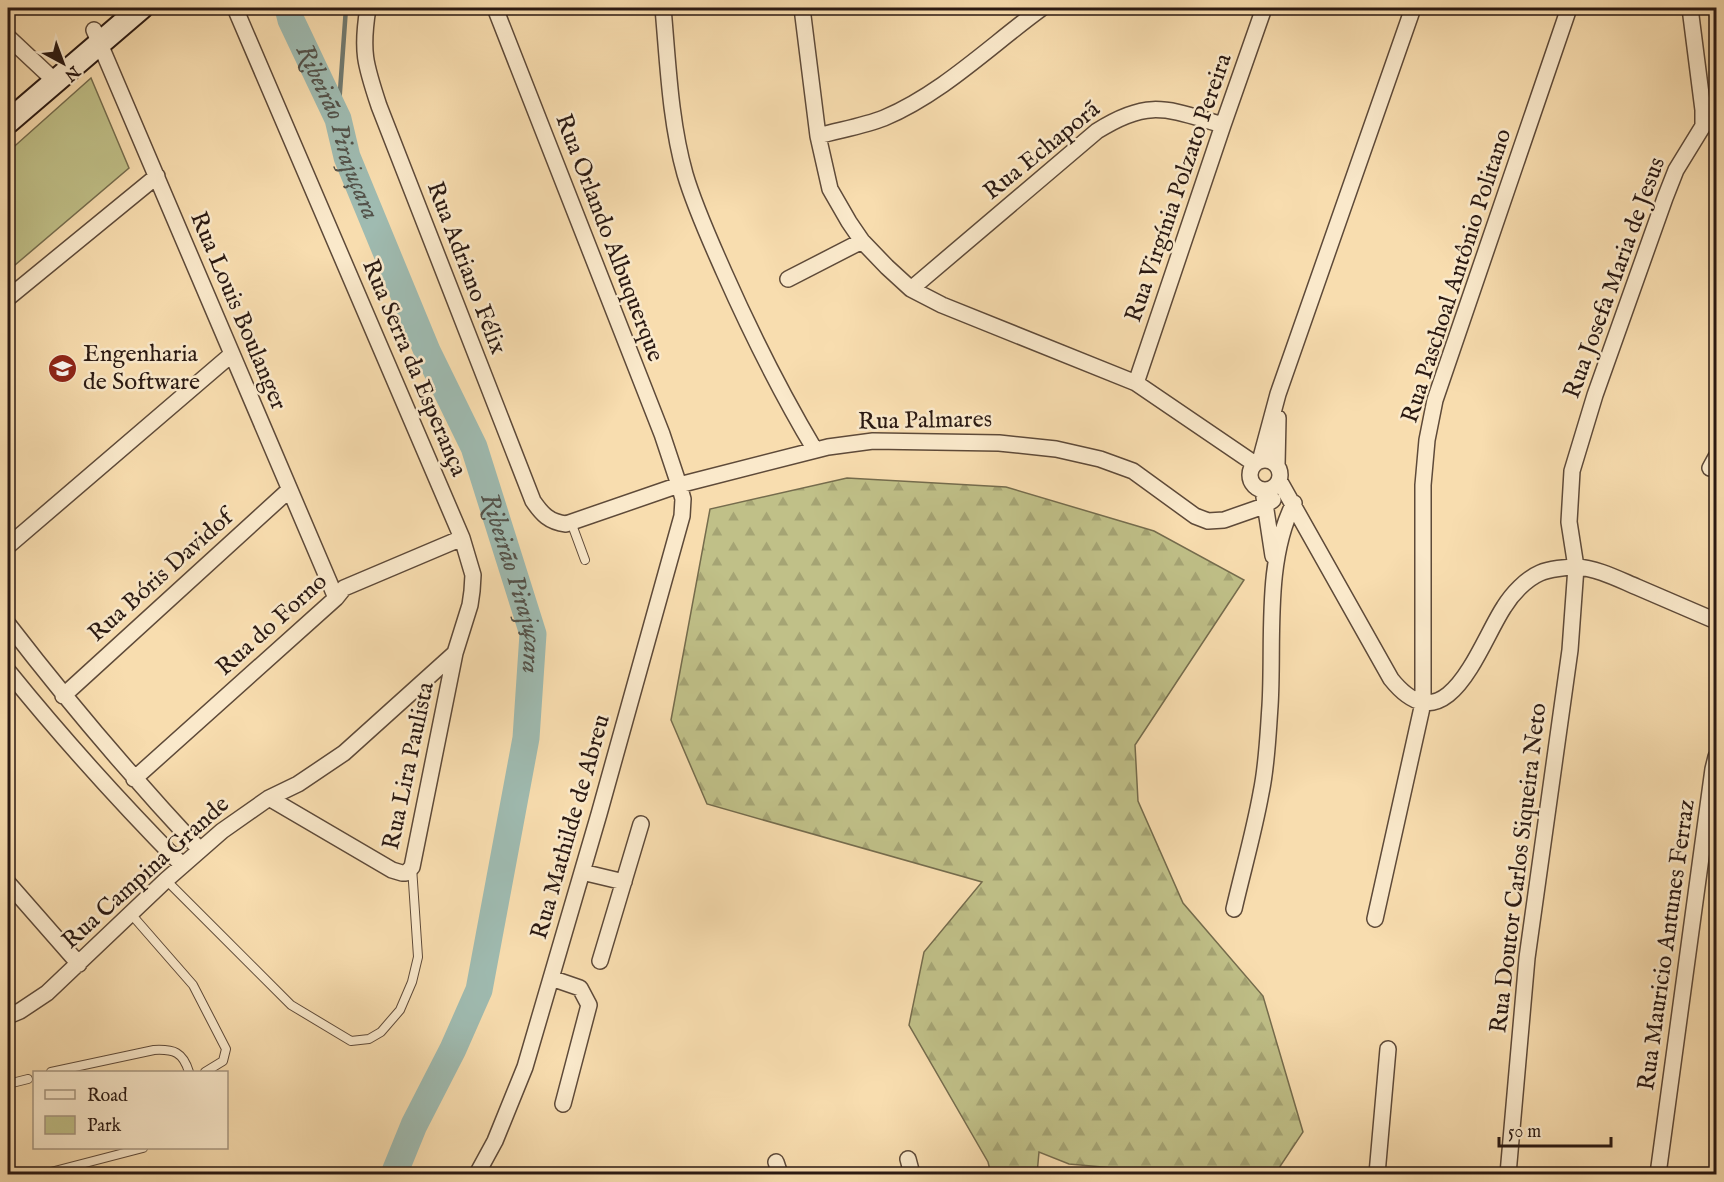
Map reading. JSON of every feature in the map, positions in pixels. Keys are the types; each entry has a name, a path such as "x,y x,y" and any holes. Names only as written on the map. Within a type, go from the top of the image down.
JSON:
{"main road":[{"path":"97,36 120,8"},
{"path":"8,104 50,76 97,36 141,8"},
{"path":"8,122 50,76"}],"street":[{"name":"Rua Serra da Esperança","path":"235,8 462,538 473,575 470,606 455,653"},
{"name":"Rua Adriano Félix","path":"368,8 364,33 364,57 379,106 532,501 548,519 556,523 568,523"},
{"name":"Rua Orlando Albuquerque","path":"495,8 662,434 679,485"},
{"path":"663,8 677,137 685,175 705,228 746,320 772,375 815,450"},
{"path":"802,8 818,136 830,189 862,241 911,289 978,321 1136,383 1184,415 1255,468"},
{"path":"818,136 882,119 912,105 941,86 1042,8"},
{"name":"Rua Virgínia Polzato Pereira","path":"1136,383 1264,8"},
{"path":"1413,8 1278,394 1255,468 1256,486 1271,488 1294,503 1391,679 1400,690 1423,703 1441,700 1454,692 1467,674 1505,605 1518,589 1541,573 1576,567 1603,573 1716,621"},
{"name":"Rua Paschoal Antônio Politano","path":"1375,919 1423,703 1423,486 1426,440 1435,400 1569,8"},
{"name":"Rua Josefa Maria de Jesus","path":"1576,567 1569,522 1572,471 1595,395 1676,170 1710,129 1703,110 1690,8"},
{"name":"Rua Louis Boulanger","path":"97,36 336,598"},
{"path":"8,38 50,76"},
{"name":"Rua Echaporã","path":"911,289 1097,131 1119,117 1145,110 1167,109 1223,125"},
{"path":"8,298 157,176"},
{"path":"788,279 862,241"},
{"path":"8,546 232,354"},
{"path":"1278,394 1271,488 1286,518 1314,543"},
{"name":"Rua Palmares","path":"568,523 679,485 815,450 873,441 999,443 1056,449 1100,459 1133,471 1195,516 1208,521 1224,520 1271,488"},
{"path":"1234,909 1262,791 1270,706 1275,565 1268,460 1255,468"},
{"name":"Rua Mathilde de Abreu","path":"477,1174 495,1141 525,1067 682,516 683,499 679,485"},
{"name":"Rua Bóris Davidof","path":"63,696 290,490"},
{"path":"1275,565 1286,518 1294,503"},
{"name":"Rua do Forno","path":"134,779 336,598 344,588 462,538"},
{"name":"Rua Doutor Carlos Siqueira Neto","path":"1508,1174 1527,958 1570,650 1576,567"},
{"path":"8,624 63,696 134,779 200,850"},
{"name":"Rua Campina Grande","path":"8,1016 20,1011 46,993 182,865 236,820 269,798 306,779 344,753 455,653"},
{"name":"Rua Lira Paulista","path":"269,798 392,870 405,873 412,867 455,653"},
{"path":"8,671 45,717 117,798 182,865"},
{"name":"Rua Mauricio Antunes Ferraz","path":"1658,1174 1716,758"},
{"path":"600,961 641,824"},
{"path":"582,872 624,882"},
{"path":"8,883 79,964"},
{"path":"551,978 580,988 589,1005 563,1104"},
{"path":"1377,1174 1388,1049"},
{"path":"908,1159 912,1174"}],"lane":[{"path":"568,523 585,560"},
{"path":"166,880 291,1005 351,1041 369,1039 381,1032 400,1010 412,982 418,957 412,867"},
{"path":"131,914 193,985 226,1049 223,1061 207,1071"},
{"path":"56,1071 154,1050 169,1049 179,1054 189,1071"},
{"path":"8,1084 28,1079"},
{"path":"42,1174 139,1149"}],"green space":[{"path":"91,78 129,168 8,271 8,152"},
{"path":"847,478 1006,487 1154,531 1244,580 1135,745 1138,801 1183,903 1263,996 1303,1132 1275,1174 1180,1174 1069,1164 1039,1152 1037,1174 991,1174 988,1162 909,1025 924,952 982,882 707,804 671,720 710,509"}],"waterway":[{"name":"Ribeirão Pirajuçara","path":"288,8 291,20 338,119 347,157 427,351 474,447 533,634 526,738 479,990 453,1049 414,1125 394,1174"},
{"path":"338,119 346,8"}],"place":[{"name":"Engenharia de Software","path":"62,368"}]}
